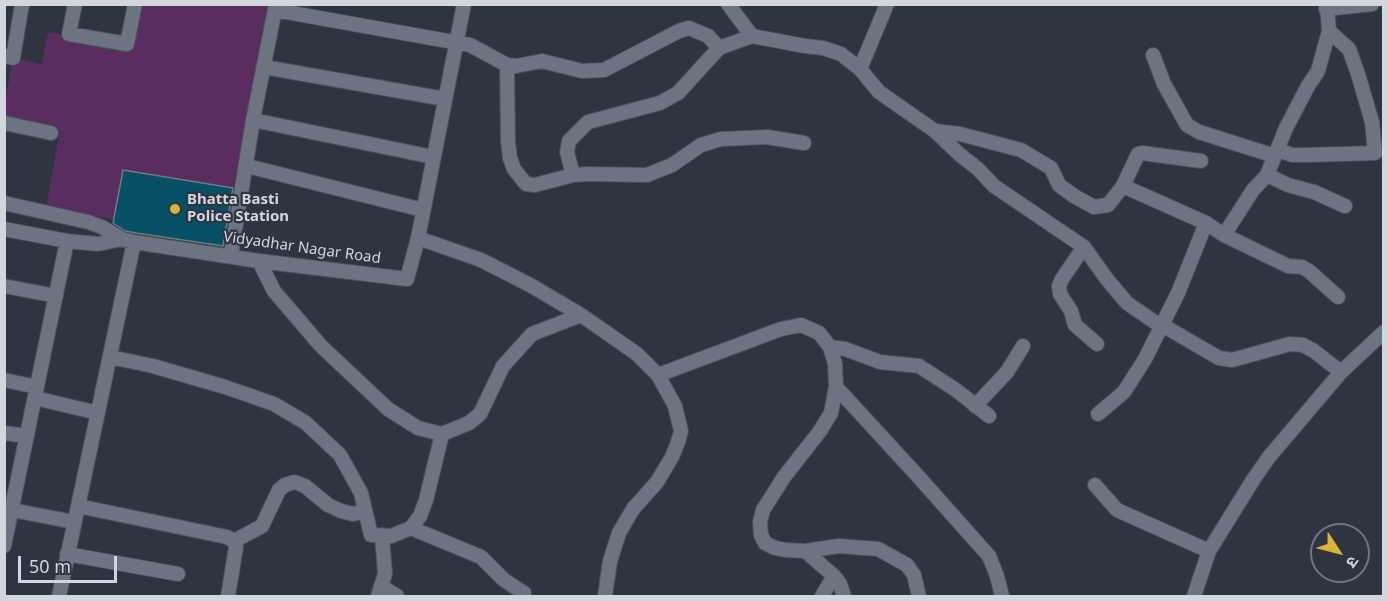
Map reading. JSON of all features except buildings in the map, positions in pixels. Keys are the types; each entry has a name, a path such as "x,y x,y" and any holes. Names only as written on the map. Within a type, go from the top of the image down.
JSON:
{"street":[{"path":"4,56 13,58 22,4"},
{"path":"75,4 69,34 127,44 135,4"},
{"path":"464,4 418,238 480,260 530,285 581,315 637,354 658,375 675,406 681,430 672,457 662,474 633,509 619,532 610,561 605,597"},
{"path":"728,4 752,36"},
{"path":"860,69 887,4"},
{"path":"1224,235 1253,190 1267,175 1294,112 1318,71 1329,31 1327,7 1372,4"},
{"path":"231,255 275,7 470,45 507,65 516,66 542,61 582,71 604,70 689,28 708,36 719,48"},
{"path":"1153,56 1164,84 1187,125 1199,132 1276,153 1292,155 1379,154 1378,119 1349,49 1329,31"},
{"path":"573,175 567,152 569,141 588,122 660,103 678,93 719,48 752,36 823,48 841,54 860,69 879,92 935,131 994,186 1084,247 1127,303 1162,327 1219,358 1232,360 1290,344 1303,345 1341,372"},
{"path":"507,65 508,142 514,169 526,184 535,185 573,175 648,175 672,165 702,145 721,139 767,137 804,143"},
{"path":"264,67 445,99"},
{"path":"254,120 433,157"},
{"path":"4,123 51,133"},
{"path":"935,131 960,134 1021,150 1051,168 1059,185 1094,207 1108,205 1123,186 1138,154 1201,161"},
{"path":"247,166 423,210"},
{"path":"1267,175 1345,206"},
{"path":"1123,186 1206,223 1224,235 1288,266 1302,267 1338,297"},
{"name":"Vidyadhar Nagar Road","path":"4,203 102,226 128,241"},
{"path":"1098,414 1125,392 1162,327 1206,223"},
{"name":"Vidyadhar Nagar Road","path":"4,229 67,241 98,244 128,241 259,261 407,279 418,238"},
{"path":"5,542 67,241"},
{"path":"58,597 110,357 128,241"},
{"path":"1084,247 1062,279 1059,286 1060,294 1071,311 1075,326 1097,344"},
{"path":"259,261 274,291 321,346 388,409 418,428 442,434 469,423 480,414 503,366 532,334 581,315"},
{"path":"4,286 56,296"},
{"path":"658,375 781,329 801,325 819,333 830,347 835,364 836,387 831,413 763,510 760,522 761,535 765,543 775,548 805,551 839,546 878,549 907,565 914,575 919,597"},
{"path":"1194,597 1209,551 1269,457 1341,372 1383,332"},
{"path":"975,406 1007,372 1023,346"},
{"path":"830,347 845,349 880,362 919,366 956,390 989,416"},
{"path":"110,357 153,366 225,387 274,404 306,423 340,455 361,493 371,535 391,536 411,528 420,516 442,434"},
{"path":"4,380 98,413"},
{"path":"836,387 989,556 1002,597"},
{"path":"4,433 27,436"},
{"path":"234,541 262,526 279,490 294,482 305,486 328,505 341,511 353,514 364,511"},
{"path":"1095,485 1117,510 1209,551"},
{"path":"78,506 227,537 234,541 236,547 228,597"},
{"path":"12,510 74,522"},
{"path":"411,528 481,557 497,574 524,593 524,597"},
{"path":"382,536 385,574 379,591 397,597"},
{"path":"805,551 834,576 840,584 844,597"},
{"path":"68,554 178,574"},
{"path":"822,597 834,576"}],"shaded area":[{"path":"138,5 272,5 239,190 123,170 113,219 46,209 59,136 5,124 5,103 13,58 42,64 48,32 129,45"}],"place":[{"name":"Bhatta Basti Police Station","path":"175,209"}]}
